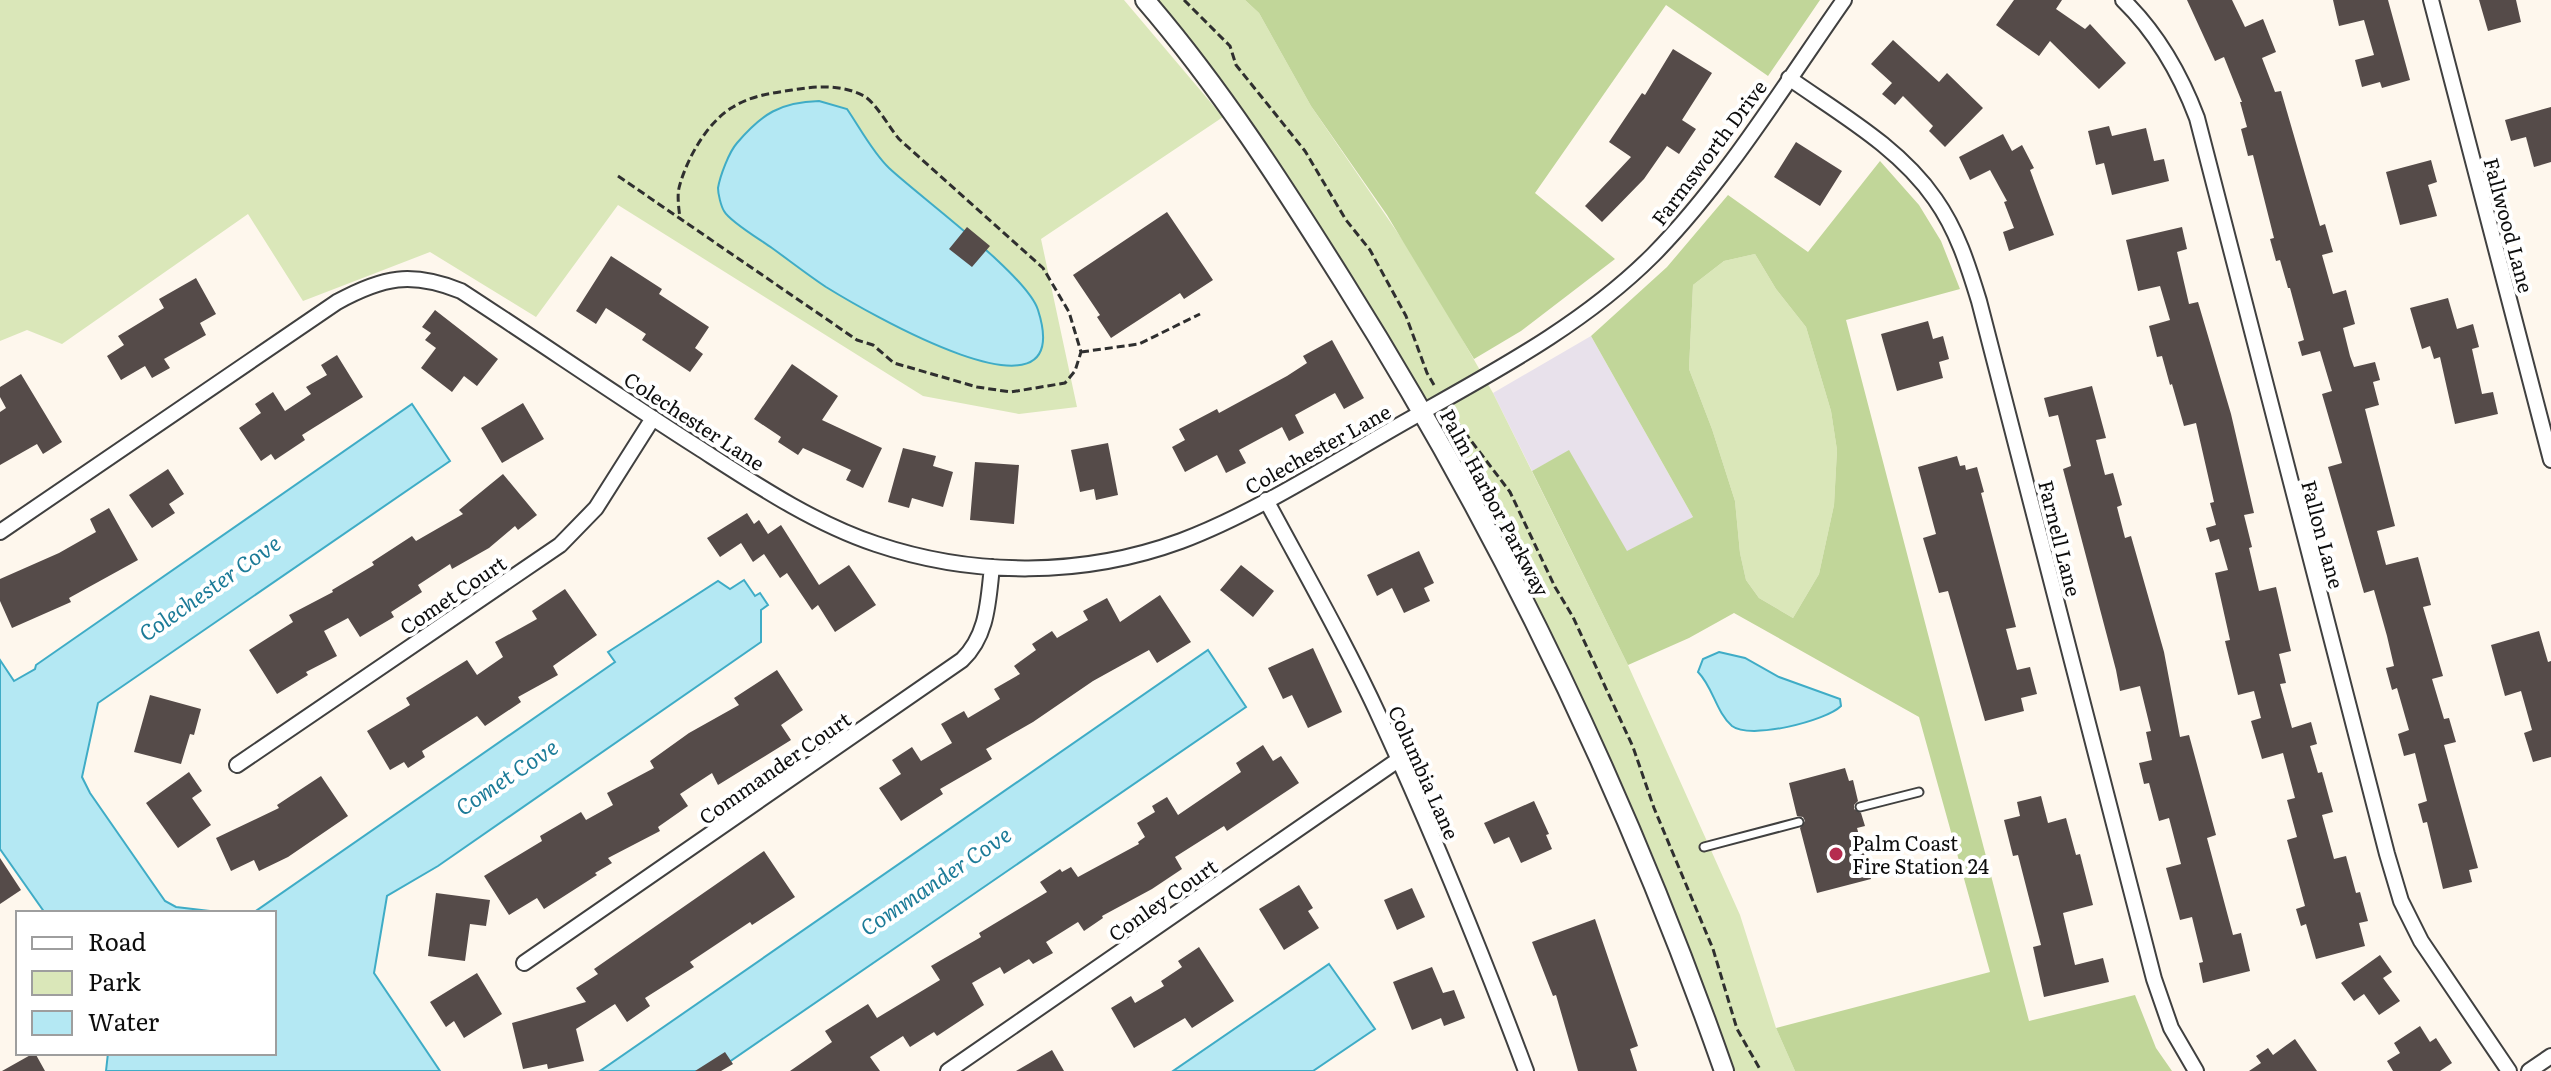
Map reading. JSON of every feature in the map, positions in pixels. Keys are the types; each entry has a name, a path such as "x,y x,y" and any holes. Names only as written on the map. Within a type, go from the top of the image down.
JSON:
{"street":[{"name":"Palm Harbor Parkway","path":"1145,0 1179,40 1244,128 1312,231 1422,412 1537,624 1634,835 1724,1071"},
{"name":"Farmsworth Drive","path":"1422,412 1553,336 1618,287 1665,242 1698,204 1844,0"},
{"name":"Fallon Lane","path":"2123,0 2164,48 2186,88 2197,118 2401,901 2421,941 2509,1071"},
{"name":"Fallwood Lane","path":"2431,0 2551,460"},
{"name":"Farnell Lane","path":"1789,78 1878,141 1909,168 1936,201 1960,245 1979,301 2154,979 2171,1028 2196,1071"},
{"name":"Colechester Lane","path":"0,532 337,302 365,287 402,277 445,284 461,291 653,418 786,501 853,536 940,561 992,567 1067,567 1134,556 1197,534 1266,500 1422,412"},
{"name":"Comet Court","path":"237,765 560,545 596,508 653,418"},
{"name":"Columbia Lane","path":"1266,500 1353,664 1398,760 1474,934 1525,1070"},
{"name":"Commander Court","path":"524,963 954,667 970,653 982,633 992,567"},
{"name":"Conley Court","path":"948,1071 1398,760"},
{"path":"2529,1071 2551,1056"}],"lane":[{"path":"1860,807 1919,792"},
{"path":"1704,847 1799,822"}],"path":[{"path":"1184,0 1230,46 1236,65 1305,151 1346,220 1370,250 1406,316 1427,373"},
{"path":"618,176 680,219 857,340 873,345 894,363 949,381 1011,392 1065,383 1075,371 1081,352 1069,312 1043,268 899,139 871,101 844,88 822,86 757,96 732,107 717,119 702,138 684,173 678,191 680,219"},
{"path":"1081,352 1139,344 1200,314"},
{"path":"1457,423 1510,492 1555,587 1573,617 1633,747 1654,808 1713,949 1737,1029 1761,1071"}],"shaded area":[{"path":"1591,336 1693,517 1627,552 1569,451 1532,471 1493,393"}],"green space":[{"path":"0,0 1124,0 1223,117 1041,239 1077,407 1019,414 923,396 618,205 536,317 430,252 303,301 248,214 62,344 27,330 0,341"},
{"path":"1155,0 1245,0 1259,13 1311,106 1421,267 1493,393 1628,665 1740,915 1776,1028 1795,1071 1734,1071 1642,830 1574,680 1500,533 1420,389 1334,249 1226,91"},
{"path":"1245,0 1820,0 1768,76 1666,5 1535,193 1615,259 1521,331 1474,359 1387,215 1311,106 1259,13"},
{"path":"1880,161 1919,205 1941,241 1960,289 1846,320 2029,1021 2135,995 2156,1048 2172,1071 1795,1071 1776,1028 1990,972 1919,717 1734,613 1689,638 1628,665 1532,471 1569,450 1627,551 1693,517 1591,336 1667,267 1728,195 1808,252","holes":["1755,254 1776,289 1806,327 1831,411 1837,450 1834,505 1819,574 1793,618 1759,598 1746,580 1735,501 1689,369 1693,285 1724,261"]},
{"path":"1755,254 1776,289 1806,327 1831,411 1837,450 1834,505 1819,574 1793,618 1759,598 1746,580 1735,501 1689,369 1693,285 1724,261"}],"water":[{"path":"819,101 847,109 883,162 971,237 1030,295 1038,310 1042,347 1027,363 998,365 919,337 826,287 727,215 718,188 725,164 737,143 755,124 773,112 793,104"},
{"name":"Colechester Cove","path":"412,404 450,461 98,703 82,777 90,793 165,901 176,907 210,911 44,911 0,849 0,660 14,681 35,669 36,665"},
{"name":"Comet Cove","path":"744,580 755,596 760,593 768,605 761,610 761,642 438,866 387,896 374,973 440,1071 106,1071 108,1055 276,1055 276,911 256,911 615,662 608,652 718,581 730,589"},
{"name":"Commander Cove","path":"1208,650 1246,707 716,1071 600,1071"},
{"path":"1719,652 1745,658 1779,677 1840,699 1841,706 1805,723 1770,730 1741,730 1732,726 1722,714 1698,672 1703,659"},
{"path":"1329,964 1375,1029 1313,1071 1173,1071"}],"building":[{"path":"2014,0 2062,0 2056,9 2085,29 2090,24 2126,63 2099,89 2050,41 2039,56 1996,25"},
{"path":"2187,0 2232,0 2245,27 2263,19 2276,52 2262,58 2275,92 2281,91 2320,226 2325,224 2333,252 2322,255 2333,294 2346,290 2355,324 2343,328 2350,356 2354,367 2375,362 2380,380 2373,382 2379,405 2365,409 2395,526 2377,531 2386,565 2418,557 2431,605 2423,607 2443,676 2432,679 2444,719 2449,718 2456,742 2444,745 2478,868 2469,870 2472,882 2443,889 2427,822 2423,823 2418,804 2427,801 2415,753 2404,756 2398,734 2409,730 2397,688 2392,690 2386,668 2394,666 2387,636 2374,590 2364,593 2328,467 2342,463 2322,394 2332,391 2320,351 2302,356 2298,342 2304,340 2290,288 2280,260 2276,261 2270,239 2274,238 2253,155 2248,156 2241,129 2247,127 2242,102 2224,57 2215,61"},
{"path":"2333,0 2388,0 2410,80 2382,88 2380,82 2362,87 2355,60 2374,55 2364,20 2339,26"},
{"path":"2479,0 2516,0 2521,22 2488,31"},
{"path":"1893,40 1939,82 1947,73 1983,108 1945,147 1929,131 1933,126 1903,96 1895,105 1882,94 1892,83 1871,64"},
{"path":"1673,49 1712,73 1682,120 1696,129 1679,154 1667,146 1644,179 1602,222 1585,206 1631,157 1609,142 1642,93 1645,95"},
{"path":"2551,107 2551,162 2534,167 2526,137 2511,141 2505,120"},
{"path":"2109,126 2112,136 2146,128 2154,161 2164,159 2169,181 2112,195 2104,163 2096,165 2088,131"},
{"path":"2003,134 2012,151 2022,145 2034,168 2030,170 2054,235 2009,251 2003,232 2014,228 2004,202 2007,201 1990,170 1970,180 1959,157"},
{"path":"1796,142 1842,171 1820,206 1774,177"},
{"path":"2431,160 2437,182 2428,185 2437,216 2400,225 2386,172"},
{"path":"1167,212 1213,280 1184,299 1180,293 1111,338 1097,317 1100,315 1073,275"},
{"path":"967,227 990,246 972,267 949,249"},
{"path":"2182,227 2187,249 2177,252 2189,304 2198,302 2231,414 2254,513 2244,515 2259,591 2276,587 2291,651 2279,654 2286,683 2280,684 2292,728 2311,722 2317,744 2310,746 2318,773 2322,772 2333,812 2322,815 2334,859 2346,856 2368,921 2359,923 2365,946 2316,959 2306,924 2301,926 2296,909 2305,906 2287,840 2297,837 2287,800 2295,798 2283,753 2262,759 2251,721 2261,718 2254,691 2238,695 2225,641 2230,640 2215,573 2228,570 2219,539 2210,542 2206,528 2216,525 2210,503 2214,502 2196,423 2184,426 2162,356 2157,357 2149,326 2170,320 2160,286 2138,291 2126,240"},
{"path":"611,256 662,289 659,294 709,327 695,348 703,354 690,372 642,340 646,334 606,308 596,324 576,311"},
{"path":"196,278 216,314 200,323 206,335 164,359 170,368 152,378 145,366 121,380 107,356 124,345 118,336 164,308 159,299"},
{"path":"2448,298 2457,329 2473,324 2479,347 2472,349 2482,394 2493,392 2498,414 2455,424 2440,357 2434,359 2430,346 2422,349 2410,308"},
{"path":"435,310 498,359 477,386 464,376 452,392 421,368 436,348 425,340 431,333 422,327"},
{"path":"1928,321 1933,339 1943,336 1949,359 1939,362 1943,378 1897,391 1881,334"},
{"path":"1332,340 1364,398 1344,409 1335,393 1295,415 1304,433 1289,441 1282,427 1239,450 1246,463 1226,473 1217,455 1185,472 1172,447 1185,440 1179,429 1217,409 1219,413 1287,376 1307,363 1303,356"},
{"path":"337,355 363,397 302,435 305,440 275,460 271,454 261,461 239,428 261,413 255,404 273,392 285,411 311,394 306,387 327,375 321,365"},
{"path":"792,364 838,396 822,420 882,448 863,488 846,480 851,470 803,448 798,455 778,442 781,437 754,419"},
{"path":"21,374 62,442 43,454 37,444 0,465 0,412 6,408 0,397 0,387"},
{"path":"2092,386 2106,438 2096,440 2105,475 2113,473 2122,505 2117,507 2125,538 2131,536 2164,652 2180,737 2189,735 2216,835 2207,838 2233,935 2241,933 2250,971 2203,983 2199,963 2203,962 2192,917 2180,920 2166,868 2181,864 2169,818 2159,821 2149,783 2144,784 2139,763 2152,760 2146,732 2151,731 2140,686 2120,691 2063,469 2071,466 2058,415 2049,417 2044,398"},
{"path":"523,403 544,439 502,463 481,428"},
{"path":"1108,443 1118,495 1096,500 1094,489 1080,492 1071,450"},
{"path":"903,448 936,456 933,466 953,472 943,507 912,498 909,508 888,502"},
{"path":"1957,456 1960,466 1965,465 1966,470 1977,467 2016,627 2006,629 2017,670 2030,667 2037,694 2021,698 2024,711 1985,721 1948,591 1939,593 1923,538 1936,534 1918,467"},
{"path":"975,462 1019,465 1014,524 970,520"},
{"path":"168,469 184,494 169,504 175,513 152,528 129,495"},
{"path":"503,474 537,515 518,530 515,526 489,548 452,569 450,564 418,585 422,592 391,612 394,617 360,637 348,618 324,631 337,656 306,672 308,675 277,694 249,650 293,622 289,615 333,592 412,536 416,541 463,514 459,510"},
{"path":"109,508 138,560 69,598 71,602 12,628 0,601 0,579 59,553 96,532 90,519"},
{"path":"747,513 754,524 759,520 768,534 781,525 819,585 849,565 876,605 835,632 818,605 812,610 787,573 780,578 764,554 753,562 741,543 720,557 707,538"},
{"path":"1419,551 1434,583 1424,588 1430,601 1404,613 1392,588 1377,596 1367,575"},
{"path":"1241,565 1274,591 1253,617 1220,590"},
{"path":"565,589 597,635 553,666 558,675 518,697 521,702 485,726 477,716 422,751 425,757 408,768 404,762 390,770 367,731 410,705 406,698 467,660 477,675 503,657 495,642 537,619 532,611"},
{"path":"1160,595 1191,642 1157,663 1149,650 1093,681 1033,722 986,749 992,759 940,789 943,794 901,821 879,788 901,774 892,760 912,747 921,761 952,743 941,724 964,711 968,718 1000,699 994,689 1020,674 1014,666 1036,650 1032,644 1052,631 1057,638 1088,620 1083,611 1107,598 1120,622"},
{"path":"2539,631 2548,662 2551,661 2551,757 2533,762 2524,733 2532,730 2521,691 2505,696 2491,645"},
{"path":"1313,648 1342,712 1308,728 1292,695 1283,699 1268,668"},
{"path":"777,670 803,710 781,725 791,740 718,785 712,773 680,794 688,806 658,827 660,831 608,858 612,863 595,873 597,875 544,909 537,898 509,915 484,876 542,841 540,836 581,812 586,820 613,805 607,793 654,768 650,761 689,733 739,705 734,698"},
{"path":"150,695 201,709 181,764 134,752"},
{"path":"1263,745 1273,761 1281,756 1299,783 1227,831 1224,826 1175,857 1182,869 1102,916 1084,931 1078,922 1046,942 1053,953 1033,964 1029,959 1004,974 1000,967 972,983 984,1005 937,1036 934,1032 910,1047 903,1036 870,1057 880,1071 790,1071 832,1042 825,1031 868,1004 877,1018 940,980 931,966 981,937 979,933 1047,892 1040,882 1060,869 1062,872 1071,867 1078,877 1139,844 1145,837 1137,823 1155,812 1152,806 1167,797 1178,815 1241,772 1236,763"},
{"name":"Palm Coast Fire Station 24","path":"1845,768 1849,781 1853,780 1858,801 1854,809 1861,813 1865,826 1857,828 1871,879 1817,893 1800,828 1805,821 1797,816 1789,783"},
{"path":"189,772 202,791 192,798 211,825 178,848 146,803"},
{"path":"321,776 348,816 288,857 259,871 254,860 231,871 216,838 279,808 277,805"},
{"path":"2041,796 2048,823 2066,818 2076,855 2080,854 2093,905 2063,913 2075,965 2103,958 2109,982 2044,997 2033,947 2041,945 2018,855 2013,856 2004,820 2020,816 2017,802"},
{"path":"1534,801 1549,834 1546,835 1552,849 1521,863 1509,837 1494,844 1484,823"},
{"path":"764,851 795,897 752,925 750,922 690,962 694,967 645,998 650,1006 627,1022 615,1004 576,1029 584,1061 548,1069 547,1064 523,1069 512,1023 586,1002 576,988 598,974 594,969"},
{"path":"0,858 21,890 0,904"},
{"path":"1299,885 1313,908 1308,911 1319,928 1284,950 1259,909"},
{"path":"1412,888 1425,917 1397,930 1384,900"},
{"path":"436,893 490,900 486,926 470,924 465,961 428,956"},
{"path":"1595,919 1638,1046 1630,1049 1637,1071 1578,1071 1556,995 1553,996 1532,942"},
{"path":"1199,947 1234,1001 1192,1028 1185,1018 1134,1048 1111,1008 1131,996 1135,1003 1164,986 1161,981 1182,967 1178,961"},
{"path":"2380,955 2392,972 2383,978 2400,1001 2379,1015 2364,994 2354,1001 2341,983"},
{"path":"1432,967 1443,993 1454,990 1465,1018 1444,1026 1441,1018 1412,1030 1393,982"},
{"path":"477,973 502,1014 464,1038 454,1021 446,1027 430,1002"},
{"path":"2420,1026 2430,1042 2436,1038 2452,1063 2440,1071 2393,1071 2387,1061 2400,1053 2394,1043"},
{"path":"2295,1039 2317,1071 2249,1071 2261,1063 2256,1056 2268,1048 2273,1055"},
{"path":"1052,1050 1064,1071 1016,1071"},
{"path":"725,1052 733,1064 721,1071 695,1071"},
{"path":"30,1055 36,1055 45,1071 2,1071"}],"place":[{"name":"Palm Coast Fire Station 24","path":"1836,854"}]}
